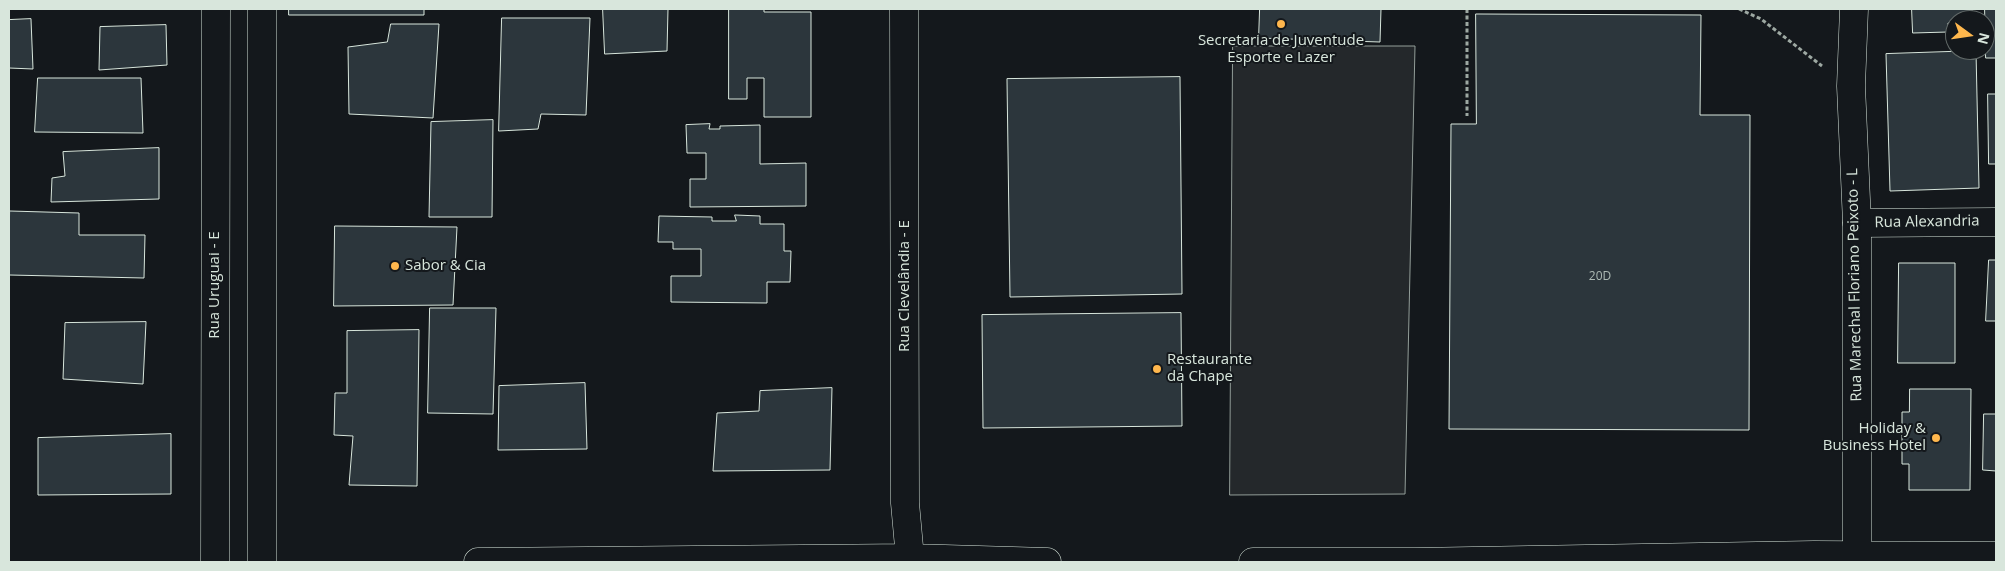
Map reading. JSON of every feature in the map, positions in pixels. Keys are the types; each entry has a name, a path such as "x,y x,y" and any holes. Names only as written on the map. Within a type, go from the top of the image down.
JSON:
{"street":[{"name":"Rua Uruguai - E","path":"214,562 216,9"},
{"path":"262,9 262,562"},
{"name":"Rua Clevelândia - E","path":"904,9 905,502 910,560"},
{"name":"Rua Marechal Floriano Peixoto - L","path":"1854,9 1851,86 1857,223 1857,559"},
{"name":"Rua Alexandria","path":"1857,223 1996,222"},
{"path":"1252,562 1415,562 1814,555 1857,559 1996,556"},
{"path":"478,562 910,560 1047,562"}],"path":[{"path":"1467,9 1467,116"},
{"path":"1739,9 1761,18 1810,58 1851,86"}],"shaded area":[{"path":"1233,46 1415,46 1405,494 1230,495"}],"building":[{"path":"289,9 424,9 424,15 289,15"},
{"path":"603,9 668,9 667,51 605,54"},
{"path":"729,9 764,9 764,12 811,12 811,117 764,117 764,78 747,78 747,99 729,99"},
{"path":"1260,9 1381,9 1380,42 1259,38"},
{"path":"1912,9 1972,9 1945,10 1945,32 1913,33"},
{"path":"1996,9 1996,58 1995,10 1985,10"},
{"path":"1476,14 1701,15 1700,115 1750,115 1749,430 1449,429 1451,124 1476,124"},
{"path":"502,18 590,18 586,115 541,114 538,129 499,131"},
{"path":"31,19 33,69 9,68 9,20"},
{"path":"391,24 439,24 433,118 349,114 348,47 387,42"},
{"path":"166,25 167,65 99,70 100,27"},
{"path":"1945,52 1945,60 1976,60 1979,188 1890,191 1886,54"},
{"path":"1180,77 1182,294 1010,297 1007,79"},
{"path":"38,78 141,78 143,133 35,132"},
{"path":"1988,94 1996,94 1996,164 1989,164"},
{"path":"493,120 492,217 429,217 431,122"},
{"path":"710,124 709,129 720,129 720,126 760,125 760,164 806,163 806,206 690,207 690,179 706,179 706,153 687,153 686,125"},
{"path":"159,148 159,199 51,202 52,178 65,176 63,152"},
{"path":"10,211 79,213 79,235 145,235 144,278 9,275"},
{"path":"735,215 760,216 760,224 784,224 784,251 791,251 790,282 767,282 767,303 671,302 671,276 701,276 701,249 673,249 673,242 658,242 659,216 712,217 712,221 736,221"},
{"name":"Sabor & Cia","path":"335,226 457,227 453,305 334,306"},
{"path":"1989,260 1996,260 1996,321 1986,321"},
{"path":"1899,263 1955,263 1955,363 1898,363"},
{"path":"430,308 496,308 493,414 428,413"},
{"path":"1181,313 1182,426 983,428 982,315"},
{"path":"146,322 143,384 63,379 65,323"},
{"path":"419,330 417,486 349,485 353,436 334,435 335,393 347,393 347,331"},
{"path":"585,383 587,449 498,450 499,386"},
{"path":"832,388 830,470 713,471 717,413 759,411 760,391"},
{"name":"Holiday & Business Hotel","path":"1910,389 1971,389 1970,490 1909,490 1909,464 1902,464 1902,412 1909,412"},
{"path":"1984,414 1996,414 1996,471 1983,470"},
{"path":"171,434 171,494 38,495 38,438"}],"place":[{"name":"Secretaria de Juventude Esporte e Lazer","path":"1281,24"},
{"name":"Sabor & Cia","path":"395,266"},
{"name":"Restaurante da Chape","path":"1157,369"},
{"name":"Holiday & Business Hotel","path":"1936,438"}]}
